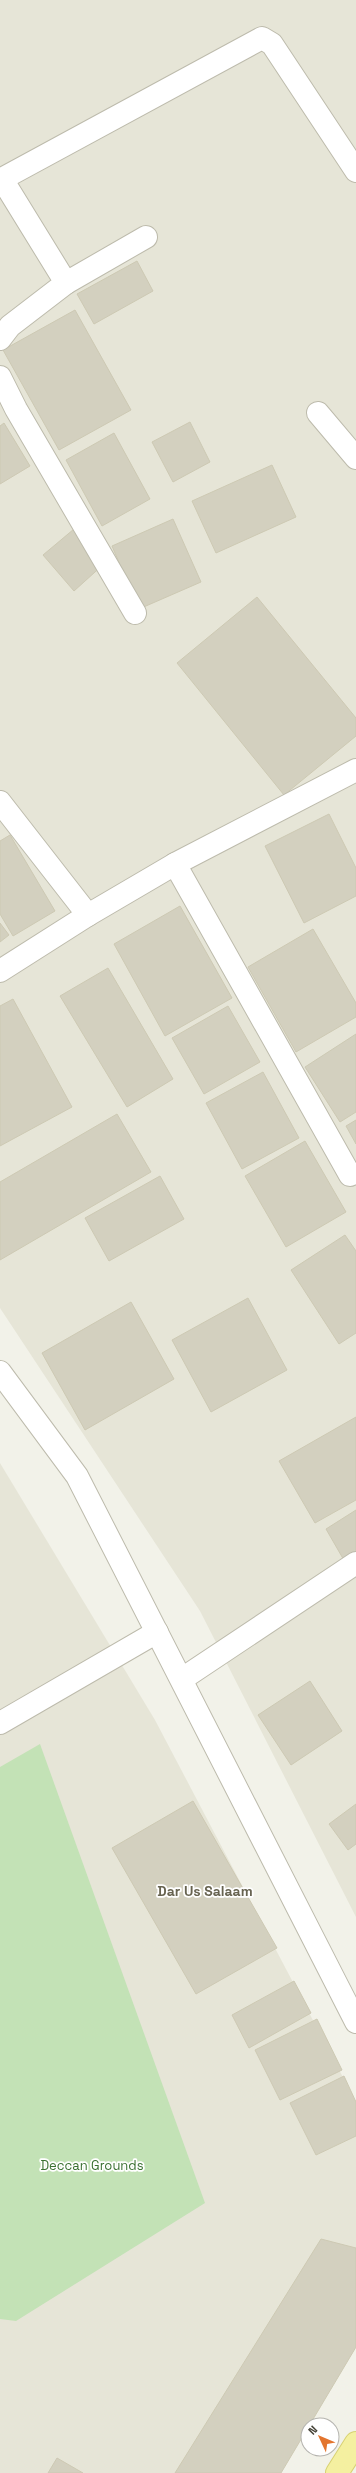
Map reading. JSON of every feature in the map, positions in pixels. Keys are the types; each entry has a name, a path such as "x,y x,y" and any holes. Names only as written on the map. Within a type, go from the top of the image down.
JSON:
{"main road":[{"path":"337,2473 356,2443"}],"street":[{"path":"66,283 1,180 262,38 272,44 356,171"},
{"path":"0,339 10,326 66,283 146,237"},
{"path":"0,377 8,413 135,613"},
{"path":"318,413 356,458"},
{"path":"0,971 88,915 175,864 356,770"},
{"path":"0,802 88,915"},
{"path":"175,864 350,1175"},
{"path":"0,1372 77,1476 356,2022"},
{"path":"182,1679 356,1563"},
{"path":"0,1723 157,1632"}],"shaded area":[{"path":"0,0 356,0 356,1917 200,1611 0,1308"},
{"path":"0,1463 155,1720 356,2102 356,2315 302,2417 300,2417 300,2420 272,2473 0,2473"}],"green space":[{"name":"Deccan Grounds","path":"40,1744 205,2203 16,2321 0,2319 0,1767"}],"building":[{"path":"137,261 153,291 94,324 77,294"},
{"path":"75,310 131,410 59,450 3,350"},
{"path":"190,422 210,462 173,482 152,442"},
{"path":"4,423 30,466 0,484 0,426"},
{"path":"114,433 150,499 102,526 66,460"},
{"path":"272,465 296,517 216,553 192,501"},
{"path":"173,519 201,582 139,609 112,546"},
{"path":"74,529 105,563 74,591 43,555"},
{"path":"257,597 356,718 356,736 284,795 177,663"},
{"path":"329,814 356,868 356,896 304,923 265,846"},
{"path":"10,835 55,911 13,936 0,914 0,841"},
{"path":"180,906 232,998 165,1036 114,944"},
{"path":"0,923 9,935 0,942"},
{"path":"313,929 356,1003 356,1017 296,1052 248,967"},
{"path":"108,968 173,1079 127,1107 60,996"},
{"path":"13,999 72,1107 0,1146 0,1006"},
{"path":"228,1006 260,1062 204,1094 172,1038"},
{"path":"356,1034 356,1112 340,1122 305,1067"},
{"path":"263,1072 299,1138 242,1169 206,1103"},
{"path":"117,1114 151,1172 0,1260 0,1182"},
{"path":"356,1120 356,1144 346,1126"},
{"path":"305,1141 346,1212 286,1247 245,1176"},
{"path":"160,1176 184,1219 109,1261 85,1218"},
{"path":"345,1235 356,1251 356,1333 339,1344 291,1270"},
{"path":"248,1298 287,1370 211,1412 172,1340"},
{"path":"131,1302 174,1379 85,1430 42,1353"},
{"path":"356,1417 356,1500 315,1523 279,1461"},
{"path":"356,1510 356,1555 345,1562 326,1529"},
{"path":"310,1681 342,1731 291,1765 258,1715"},
{"path":"193,1801 277,1948 196,1994 112,1848"},
{"path":"356,1804 356,1844 348,1850 329,1824"},
{"path":"294,1981 311,2013 249,2048 232,2015"},
{"path":"317,2019 342,2070 280,2100 255,2050"},
{"path":"344,2076 356,2102 356,2136 316,2155 290,2103"},
{"path":"321,2239 356,2248 356,2347 314,2417 300,2417 300,2441 281,2473 175,2473"},
{"path":"57,2458 83,2473 48,2473"}],"district":[{"name":"Dar Us Salaam","path":"205,1891"}]}
